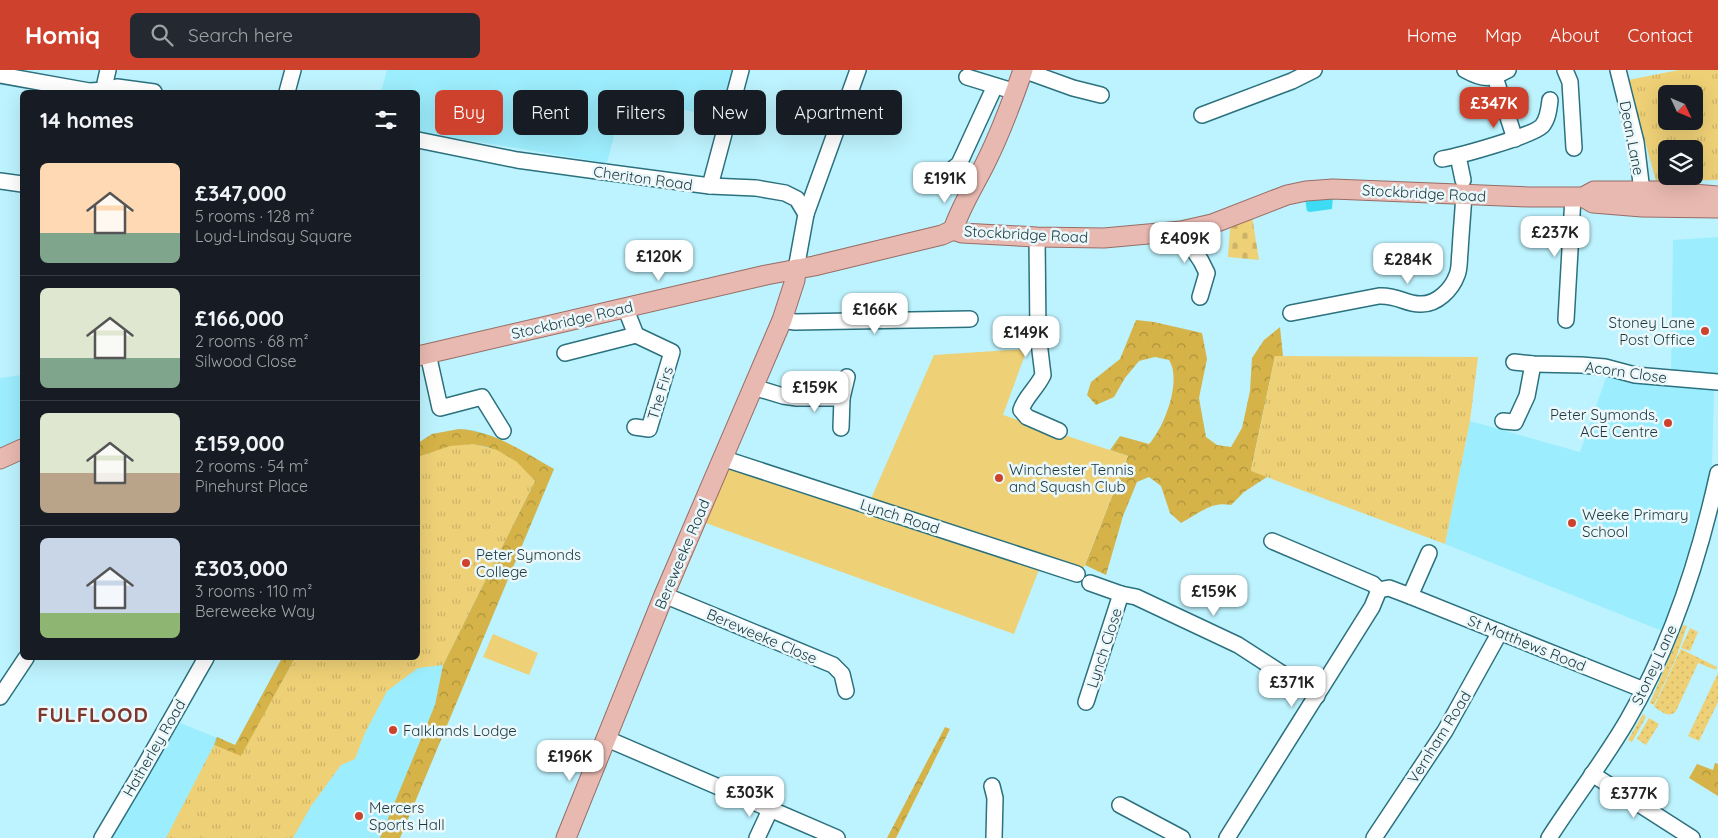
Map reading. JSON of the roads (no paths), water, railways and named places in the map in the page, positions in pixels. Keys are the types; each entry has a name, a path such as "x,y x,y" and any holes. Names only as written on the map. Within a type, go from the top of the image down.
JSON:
{"main road":[{"path":"953,230 970,192 986,163 1016,92 1023,70"},
{"name":"Stockbridge Road","path":"423,355 917,241 942,235 953,230 962,233 1037,238 1104,238 1181,231 1212,224 1287,195 1306,191 1342,189 1464,186 1485,196 1578,197 1593,203 1718,196"},
{"name":"Stockbridge Road","path":"1641,199 1718,208"},
{"name":"Bereweeke Road","path":"566,838 664,595 782,320 795,280 796,269"},
{"path":"0,459 20,450"}],"street":[{"path":"106,90 108,70"},
{"path":"288,90 293,70"},
{"path":"710,186 741,70"},
{"path":"796,269 806,214 858,70"},
{"path":"1023,70 1073,88 1100,95"},
{"path":"1202,115 1292,81 1314,70"},
{"path":"1465,70 1484,78 1502,74 1514,138"},
{"path":"1565,70 1570,82 1574,148"},
{"name":"Dean Lane","path":"1618,70 1636,142 1641,199"},
{"path":"0,75 83,90"},
{"path":"968,77 1016,92"},
{"path":"950,171 959,164 996,86"},
{"path":"109,90 117,87 139,90"},
{"path":"1442,160 1514,138 1541,127 1548,115 1550,100"},
{"name":"Cheriton Road","path":"420,140 518,160 710,186 756,188 785,193 797,199 806,214"},
{"path":"1291,313 1379,296 1390,296 1422,305 1431,303 1441,297 1452,287 1458,273 1464,186 1458,156"},
{"path":"0,181 20,184"},
{"path":"1566,320 1578,197"},
{"path":"1181,231 1207,273 1200,297"},
{"path":"1037,238 1038,334 1044,375 1024,402 1021,410 1027,417 1059,431"},
{"path":"565,353 636,335 625,307"},
{"path":"782,320 795,322 970,319"},
{"name":"The Firs","path":"635,427 649,429 672,352 636,335"},
{"path":"423,355 440,408 482,397 503,431"},
{"name":"Acorn Close","path":"1514,362 1605,367 1635,374 1718,382"},
{"path":"1503,421 1515,422 1527,396 1533,364"},
{"path":"841,428 842,398 847,377"},
{"path":"752,387 783,396 798,398 842,398"},
{"name":"Lynch Road","path":"722,458 1083,579 1121,594 1136,597 1238,645 1316,696"},
{"name":"Stoney Lane","path":"1548,838 1627,721 1644,690 1681,606 1718,475"},
{"name":"St Matthews Road","path":"1272,541 1373,584 1378,590 1389,588 1644,690"},
{"path":"1410,596 1428,553"},
{"path":"1227,838 1372,607 1378,590"},
{"name":"Lynch Close","path":"1086,702 1121,594"},
{"name":"Bereweeke Close","path":"664,595 833,665 842,674 846,691"},
{"name":"Vernham Road","path":"1374,838 1445,731 1500,632"},
{"path":"0,698 25,660"},
{"name":"Hatherley Road","path":"102,838 205,660"},
{"path":"605,738 837,838"},
{"path":"1592,774 1692,838"},
{"path":"992,786 995,798 994,838"},
{"path":"1120,805 1182,838"},
{"path":"757,838 770,810"}],"place":[{"name":"Stoney Lane Post Office","path":"1705,331"},
{"name":"Peter Symonds, ACE Centre","path":"1668,423"},
{"name":"Winchester Tennis and Squash Club","path":"999,478"},
{"name":"Weeke Primary School","path":"1572,523"},
{"name":"Peter Symonds College","path":"466,563"},
{"name":"Falklands Lodge","path":"393,730"},
{"name":"Mercers Sports Hall","path":"359,816"}],"district":[{"name":"FULFLOOD","path":"93,714"}]}
